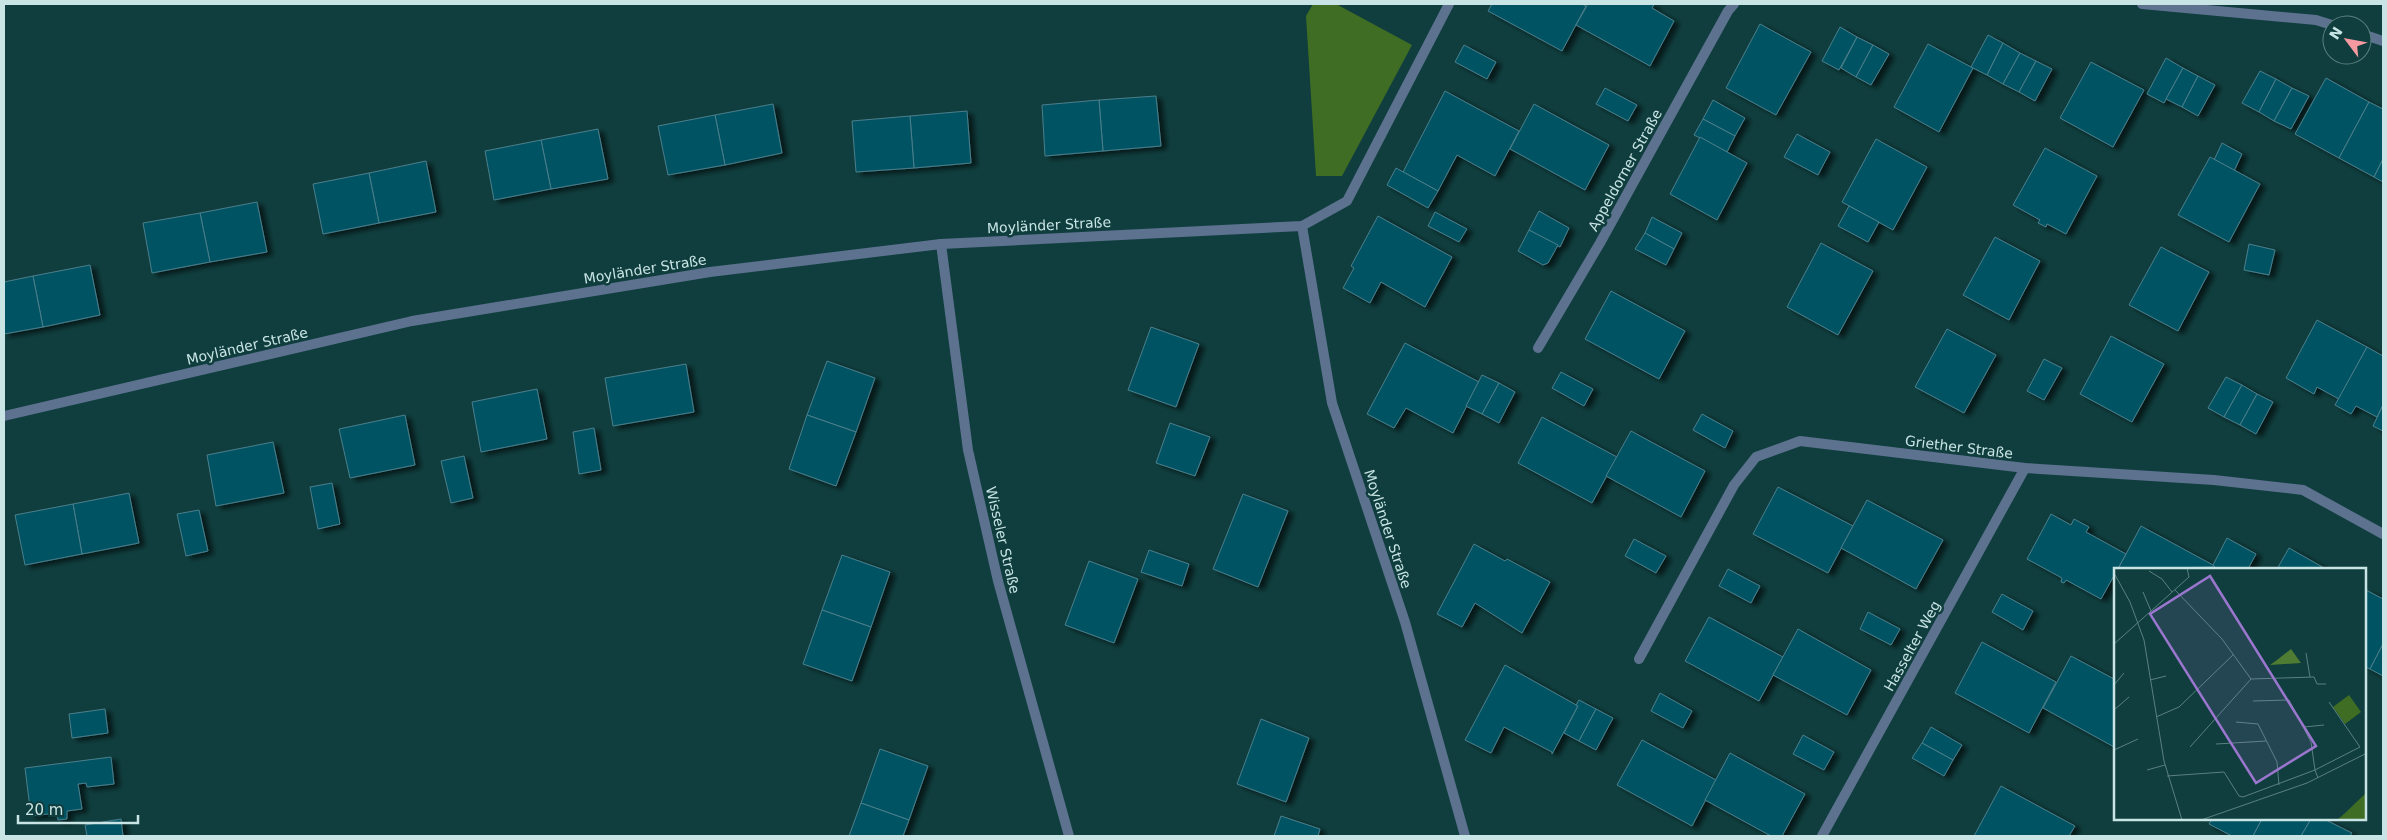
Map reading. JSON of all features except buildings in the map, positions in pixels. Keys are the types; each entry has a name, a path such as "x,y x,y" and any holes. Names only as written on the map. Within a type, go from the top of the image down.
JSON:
{"street":[{"name":"Moyländer Straße","path":"4,416 412,321 710,272 941,244 1302,226 1347,201 1449,4"},
{"name":"Appeldorner Straße","path":"1538,348 1600,243 1728,11 1734,4"},
{"path":"2142,4 2322,22"},
{"name":"Moyländer Straße","path":"1302,226 1332,403 1404,622 1465,836"},
{"name":"Wisseler Straße","path":"941,244 968,450 998,582 1069,836"},
{"name":"Griether Straße","path":"1639,659 1734,486 1756,456 1800,441 2025,468 2214,480 2303,490 2383,534"},
{"name":"Hasselter Weg","path":"1822,836 2025,468"}],"green space":[{"path":"1313,4 1336,4 1412,45 1342,176 1316,176 1306,16"}]}
